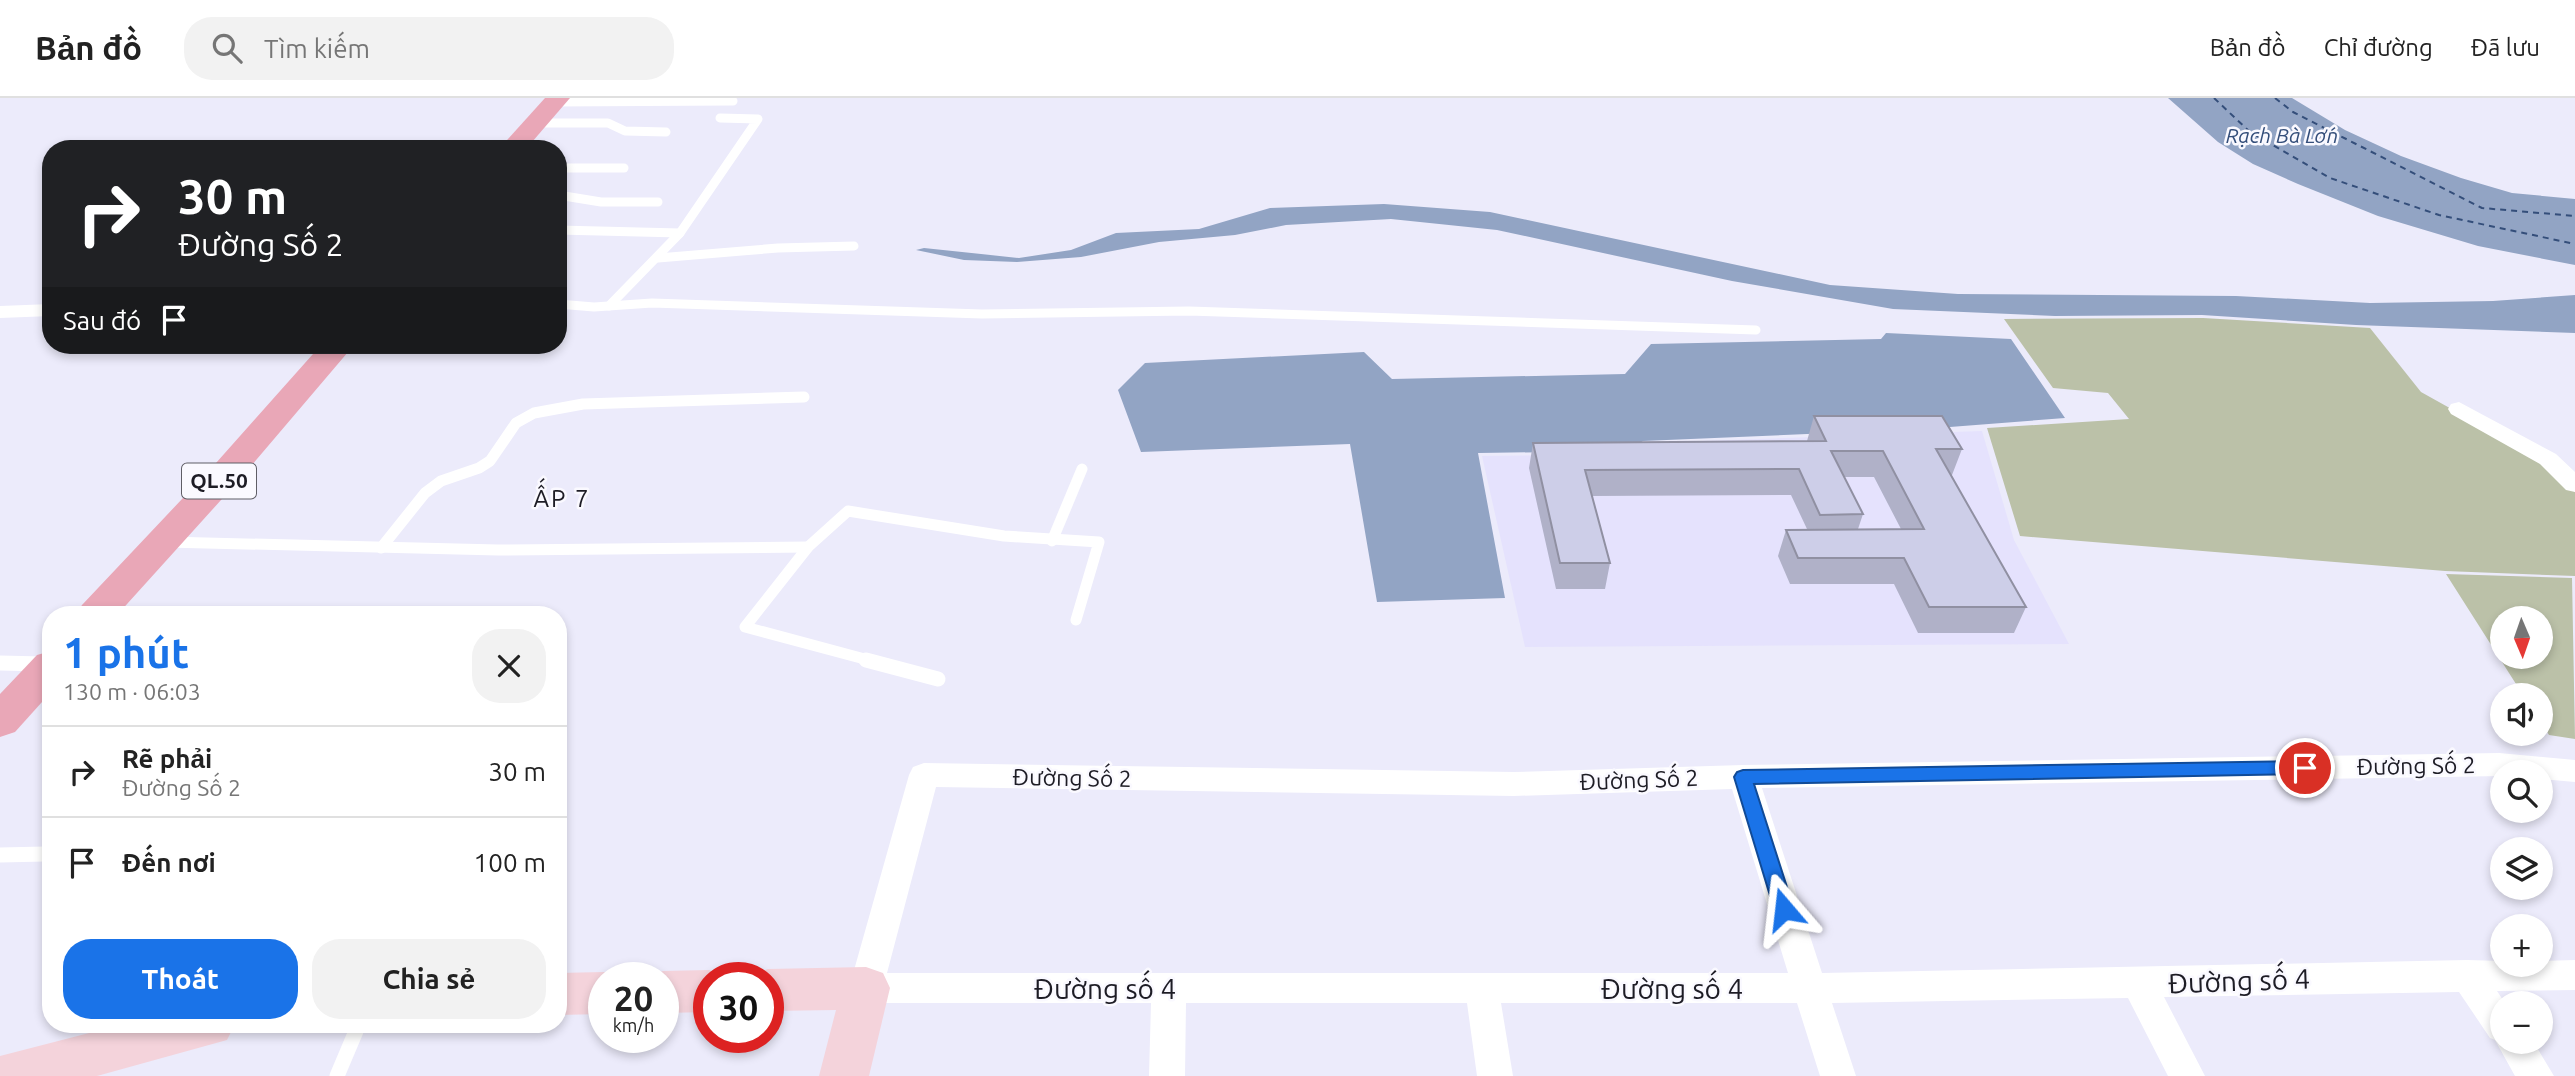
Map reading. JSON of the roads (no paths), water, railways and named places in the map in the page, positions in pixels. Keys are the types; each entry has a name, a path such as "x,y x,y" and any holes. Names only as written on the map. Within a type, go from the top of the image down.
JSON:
{"main road":[{"path":"520,140 556,100"},
{"name":"QL.50","path":"103,606 330,354"},
{"path":"0,720 42,675"}],"street":[{"path":"0,312 42,310"},
{"path":"2459,409 2548,459 2575,485"},
{"name":"Đường Số 2","path":"866,988 924,775 1514,784 1743,777 2499,764 2575,771"},
{"path":"1743,777 1838,1076"},
{"path":"2467,975 2490,1009"},
{"name":"Đường số 4","path":"784,990 1809,988 2575,975"},
{"path":"2140,984 2187,1076"},
{"path":"844,1076 866,988"},
{"path":"1167,1076 1169,989"},
{"path":"1482,989 1494,1076"},
{"path":"567,994 588,993"},
{"path":"9,1076 175,1033"},
{"path":"2521,1054 2536,1076"}],"lane":[{"path":"556,100 733,100"},
{"path":"609,306 680,233 758,118 720,118"},
{"path":"536,122 608,123 625,131 666,132"},
{"path":"567,168 624,168"},
{"path":"567,196 601,202 658,202"},
{"path":"567,230 680,233"},
{"path":"658,258 779,248 854,246"},
{"path":"567,304 609,306 652,303 982,314 1189,311 1756,330"},
{"path":"381,548 425,493 442,481 479,468 490,461 516,423 534,413 583,404 804,397"},
{"path":"1052,541 1082,469"},
{"path":"938,679 745,627 808,547 848,511 971,534 1098,542 1076,620"},
{"path":"162,542 498,550 808,547"},
{"path":"0,663 42,665"},
{"path":"0,855 42,853"},
{"path":"337,1076 355,1033"}],"water":[{"name":"Rạch Bà Lớn","path":"2168,98 2292,98 2345,130 2401,156 2461,178 2512,193 2575,199 2575,265 2478,246 2378,216 2298,184 2253,164 2218,142"},
{"path":"1384,204 1490,212 1830,285 1958,294 2236,296 2370,303 2493,301 2575,295 2575,333 2356,325 2202,315 2055,316 1893,309 1732,281 1497,230 1391,219 1286,225 1235,235 1159,242 1081,257 1017,262 964,260 916,250 924,248 1019,258 1071,250 1116,233 1199,229 1270,208"},
{"path":"1886,333 2011,339 2065,418 1924,429 1643,441 1626,451 1478,453 1505,598 1377,602 1350,444 1141,452 1118,390 1145,363 1364,352 1392,379 1625,374 1651,344 1881,339"}],"district":[{"name":"ẤP 7","path":"562,499"}]}
